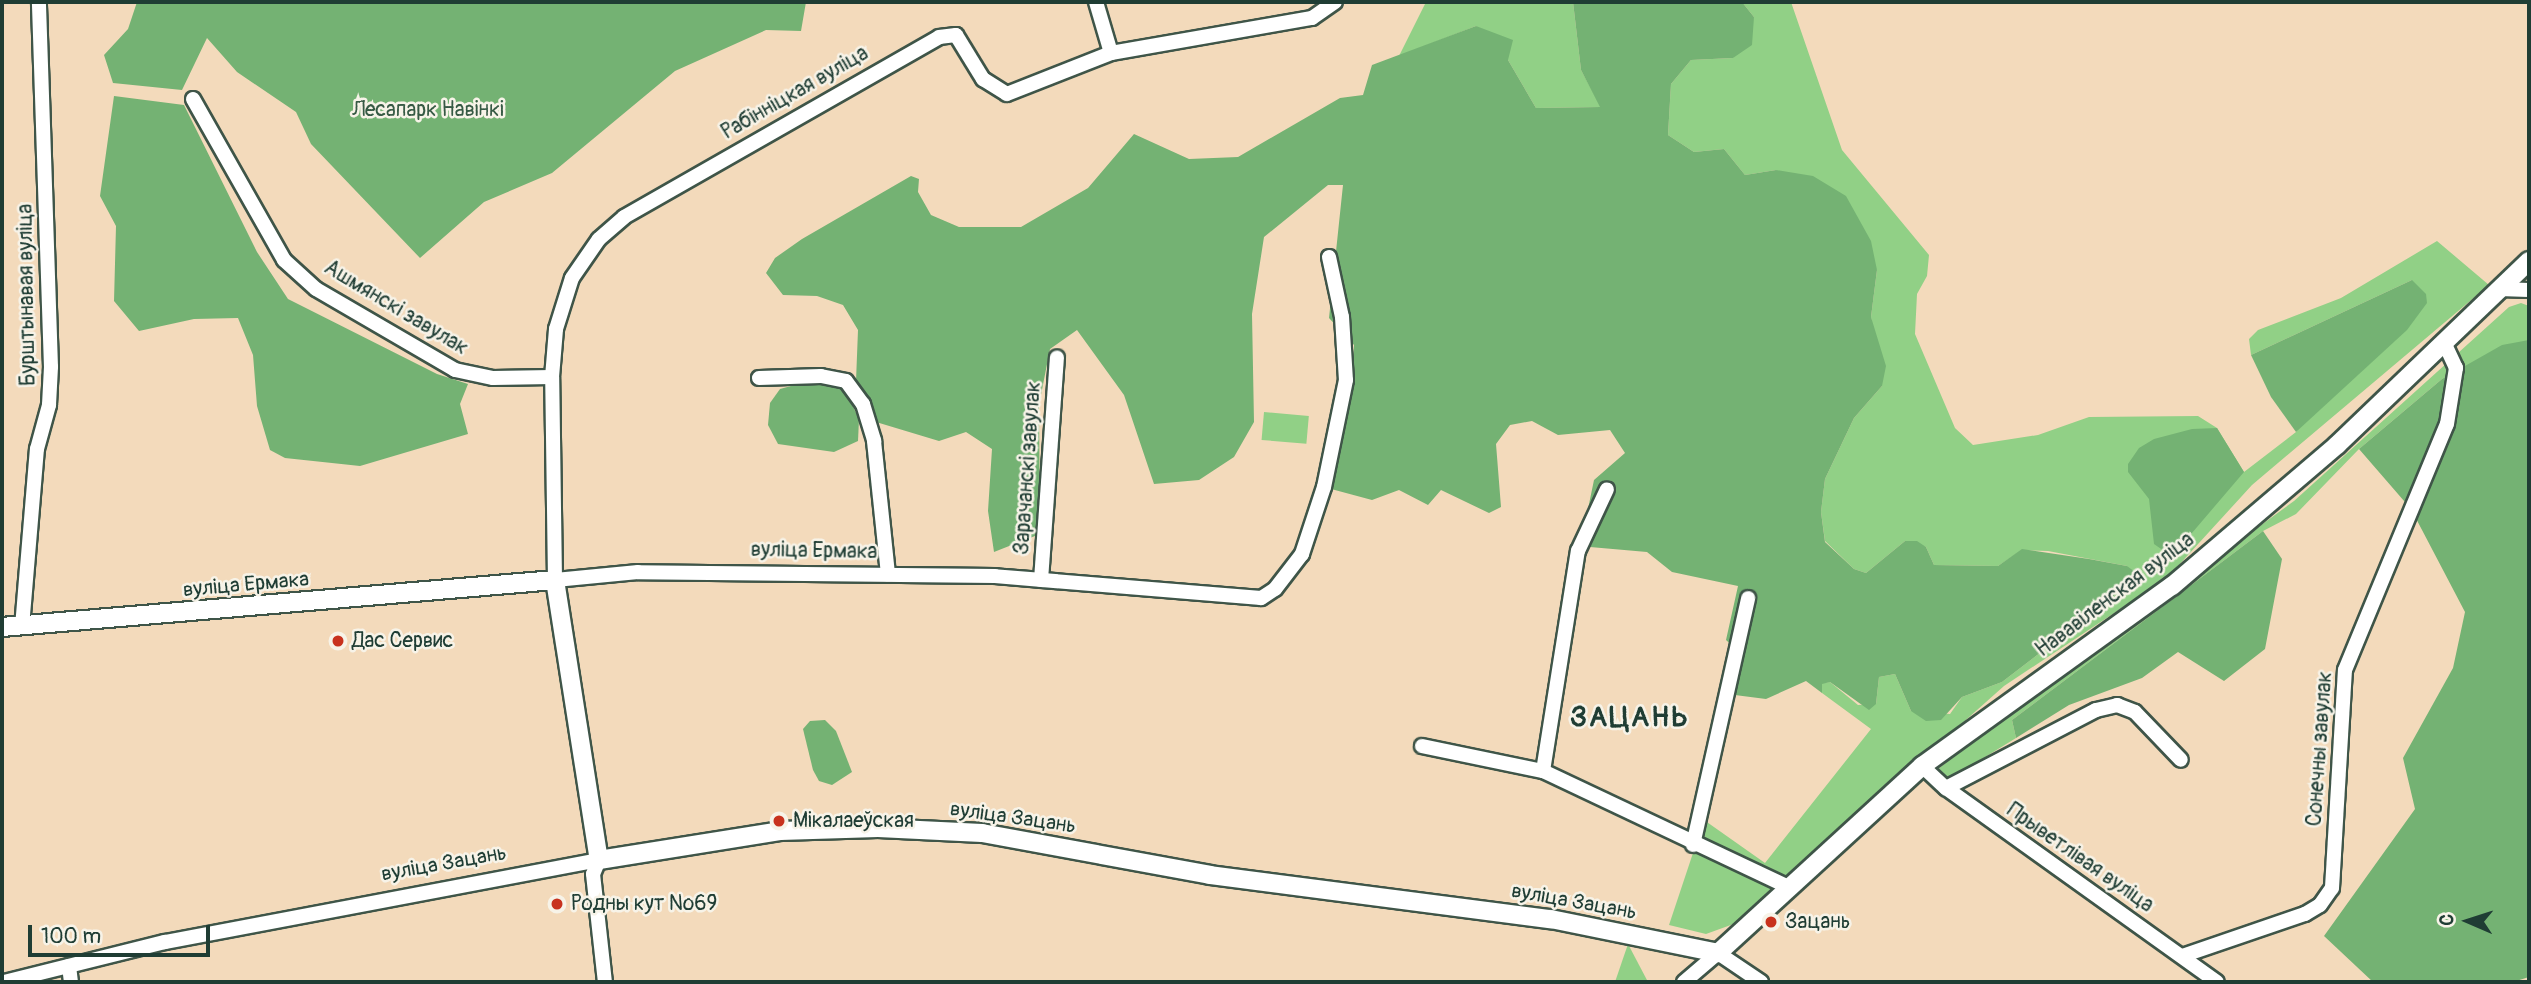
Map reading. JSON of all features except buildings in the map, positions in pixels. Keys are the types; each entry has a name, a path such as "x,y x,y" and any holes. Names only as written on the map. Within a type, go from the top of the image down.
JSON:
{"street":[{"name":"Бурштынавая вуліца","path":"22,627 37,449 50,405 39,2"},
{"path":"1096,2 1111,53"},
{"name":"Рабінніцкая вуліца","path":"555,580 552,377 562,299 599,239 624,217 905,53 939,37 956,35 983,79 1007,94 1111,53 1312,18 1335,2"},
{"name":"Ашмянскі завулак","path":"193,99 284,260 316,289 455,370 493,378 552,377"},
{"name":"вуліца Ермака","path":"2,627 638,572 888,574 1041,580 1233,598 1261,598 1275,589 1299,562 1310,533 1346,380 1342,317 1329,257"},
{"name":"Нававіленская вуліца","path":"1718,953 1922,766 2172,586 2337,445 2529,261"},
{"path":"2499,289 2529,290"},
{"name":"Сонечны завулак","path":"2182,956 2305,914 2320,905 2332,888 2345,670 2447,425 2456,368 2444,342"},
{"name":"Зарачанскі завулак","path":"1041,580 1057,358"},
{"path":"759,378 821,376 846,381 863,404 874,442 888,574"},
{"path":"1543,771 1578,551 1607,489"},
{"path":"555,580 600,860 593,874 606,982"},
{"path":"1693,845 1748,598"},
{"path":"1946,788 2095,710 2117,705 2136,712 2181,760"},
{"path":"1422,746 1543,771 1693,845 1790,888"},
{"name":"Прыветлівая вуліца","path":"1922,766 1946,788 2217,982"},
{"name":"вуліца Зацань","path":"4,982 409,893 780,831 878,828 982,833 1210,875 1551,919 1718,953 1761,982"},
{"path":"1684,982 1718,953"},
{"path":"69,966 71,982"}],"green space":[{"name":"Лесапарк Навінкі","path":"137,2 806,2 801,31 766,30 675,71 552,173 484,202 420,258 311,144 296,112 237,72 207,38 182,90 113,83 104,55 128,29"},
{"path":"1426,2 1573,2 1581,70 1601,107 1536,108 1508,60 1476,26 1399,56"},
{"path":"1573,2 1742,2 1754,17 1752,45 1733,58 1691,60 1671,84 1668,135 1694,152 1724,149 1745,175 1776,170 1813,176 1846,196 1871,241 1877,270 1871,317 1886,366 1882,386 1854,418 1825,479 1821,512 1825,542 1854,569 1866,573 1905,541 1917,541 1926,547 1934,565 1998,566 2022,549 2127,566 2135,572 2132,582 2002,682 1962,697 1941,720 1926,721 1911,711 1895,674 1879,677 1876,704 1869,710 1830,682 1822,684 1822,693 1806,681 1766,699 1727,694 1737,650 1726,640 1738,586 1672,572 1647,552 1590,547 1577,562 1594,480 1625,453 1610,430 1558,435 1532,421 1510,425 1496,444 1501,507 1489,513 1441,490 1428,505 1399,490 1372,500 1320,486 1351,391 1354,345 1329,318 1343,185 1328,185 1264,237 1252,314 1254,422 1234,457 1199,480 1154,484 1124,395 1077,330 1050,349 1039,405 1040,534 994,552 988,511 992,449 966,432 939,441 876,422 856,381 858,330 843,305 817,296 783,295 766,273 775,258 802,239 911,176 919,179 918,192 931,215 959,227 1021,227 1088,188 1134,134 1189,159 1238,157 1340,98 1363,95 1372,65 1476,26 1513,40 1508,60 1536,108 1600,107 1581,70"},
{"path":"1742,2 1791,2 1842,150 1929,255 1927,276 1917,294 1915,334 1955,428 1973,445 2038,435 2089,417 2198,416 2217,428 2244,472 2296,432 2412,280 2251,355 2249,339 2258,330 2341,298 2437,241 2489,285 2252,485 2167,578 2004,686 1739,922 1706,934 1669,925 1704,820 1765,863 1871,729 1822,693 1821,683 1830,682 1858,705 1876,704 1879,677 1895,674 1911,711 1950,714 1962,697 2002,682 2131,583 2127,566 2048,551 2022,550 1998,566 1934,565 1926,547 1905,541 1866,573 1854,569 1825,541 1821,512 1825,479 1854,418 1882,386 1871,317 1877,270 1776,170 1745,175 1724,149 1694,152 1668,135 1671,84 1691,60 1733,58 1754,17"},
{"path":"114,96 184,105 257,252 288,299 437,374 468,384 460,404 468,434 360,466 285,458 270,450 257,406 253,355 238,318 194,319 139,331 114,301 116,226 100,196"},
{"path":"2412,280 2426,294 2427,303 2407,330 2296,432 2271,397 2251,355"},
{"path":"2521,303 2529,306 2529,340 2442,379 2359,449 2296,514 2263,531 2012,720 2016,738 1943,783 1931,775 2017,704 2294,501 2509,307"},
{"path":"2529,340 2529,977 2513,982 2373,982 2324,936 2415,809 2403,758 2453,668 2465,612 2411,509 2359,449 2442,379 2502,345"},
{"path":"813,380 838,386 850,400 859,419 858,441 834,452 778,444 768,425 770,403 780,389"},
{"path":"1264,412 1309,416 1306,444 1262,440"},
{"path":"2217,428 2244,472 2180,547 2164,551 2154,544 2149,499 2128,472 2128,464 2139,448 2154,439 2192,429"},
{"path":"2263,531 2282,559 2265,649 2224,681 2178,652 2142,678 2069,705 2016,738 2012,720"},
{"path":"825,720 836,731 852,772 832,785 819,781 813,770 803,729 810,721"},
{"path":"1628,944 1648,982 1615,982"}],"place":[{"name":"Дас Сервис","path":"338,641"},
{"name":"Мікалаеўская","path":"779,821"},
{"name":"Родны кут №69","path":"557,904"},
{"name":"Зацань","path":"1771,922"}],"district":[{"name":"ЗАЦАНЬ","path":"1630,718"}]}
